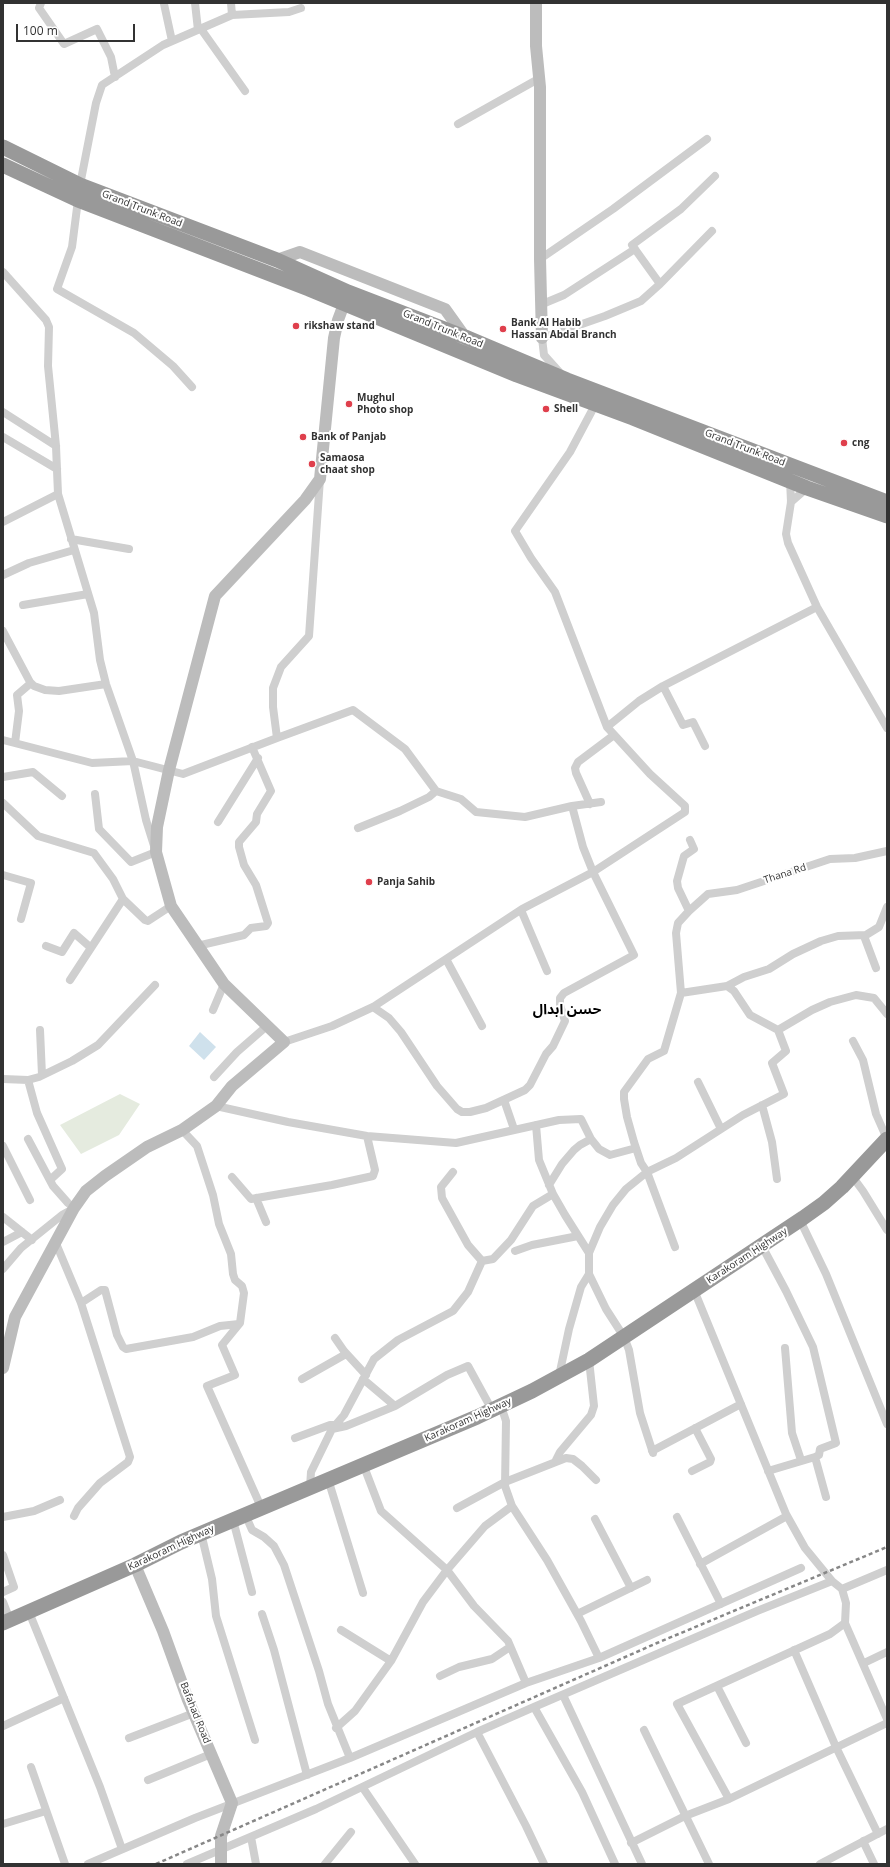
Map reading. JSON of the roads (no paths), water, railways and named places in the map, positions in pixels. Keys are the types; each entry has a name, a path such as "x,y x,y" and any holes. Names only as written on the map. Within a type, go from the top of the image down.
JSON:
{"highway":[{"name":"Grand Trunk Road","path":"3,147 80,185 277,260 348,292 465,337 566,380 887,502"},
{"name":"Grand Trunk Road","path":"3,165 78,200 807,488 887,516"},
{"name":"Karakoram Highway","path":"7,1622 135,1565 201,1533 497,1408 589,1360 762,1246 824,1203 887,1139"}],"main road":[{"path":"536,3 536,46 540,78 540,305 542,338"},
{"path":"3,1368 15,1317 74,1208 86,1191 105,1176 147,1148 182,1130 216,1106 232,1086 284,1042 224,984 171,906 156,852 157,827 169,770 216,596 305,500 320,479 334,338 338,320 344,304"},
{"name":"Bafahad Road","path":"135,1565 163,1631 194,1713 232,1803"},
{"path":"221,1864 221,1836 232,1803"}],"street":[{"path":"41,3 39,8 64,44 97,29 111,57 115,77"},
{"path":"195,3 200,29 244,91"},
{"path":"231,3 232,15"},
{"path":"164,4 172,41"},
{"path":"80,185 98,97 102,85 163,45 232,15 289,12 301,8"},
{"path":"458,124 540,78"},
{"path":"540,258 613,208 706,138"},
{"path":"660,284 632,245 682,209 715,176"},
{"path":"78,200 72,247 57,289 134,334 173,366 192,387"},
{"path":"566,380 544,355 542,338 605,316 641,301 660,284 712,231"},
{"path":"540,305 564,295 635,249"},
{"path":"3,272 46,320 49,327 48,366 56,446 58,494 94,613 100,660 106,684 133,761 146,820 156,852 131,862 99,829 95,794"},
{"path":"525,363 544,355"},
{"path":"284,1042 332,1026 373,1007 521,910 593,872 686,810 685,806 650,774 607,727 556,592 531,558 515,531 570,452 595,405"},
{"path":"3,412 56,446"},
{"path":"3,437 57,469"},
{"path":"277,738 273,707 273,688 281,667 309,636 320,479"},
{"path":"790,480 791,502 786,534 788,543 817,607 887,728"},
{"path":"791,502 807,488"},
{"path":"3,522 58,494"},
{"path":"71,539 129,549"},
{"path":"3,575 29,563 74,550"},
{"path":"23,606 88,594"},
{"path":"607,727 639,701 663,686 817,607"},
{"path":"3,631 31,683 45,690 59,691 106,684"},
{"path":"15,743 19,710 17,695 31,683"},
{"path":"663,686 684,725 693,722 705,746"},
{"path":"3,740 92,763 133,761 184,774 353,710 405,749 436,791 461,799 476,812 525,817 572,806 601,802"},
{"path":"590,804 575,768 578,762 614,734"},
{"path":"197,946 244,935 251,928 266,926 268,923 256,885 244,865 239,847 239,842 256,822 257,814 271,791 252,747"},
{"path":"218,822 258,758"},
{"path":"3,777 33,772 62,796"},
{"path":"358,828 400,811 429,797 436,791"},
{"path":"3,802 38,836 94,853 113,879 124,899 148,921 171,906"},
{"path":"373,1007 388,1018 401,1032 437,1086 457,1109 462,1112 470,1112 486,1108 524,1090 530,1084 546,1054 553,1046 565,1021 560,1010 560,998 564,993 634,956 593,872 583,847 572,806"},
{"path":"689,911 678,888 677,881 684,856 694,850 690,840"},
{"name":"Thana Rd","path":"681,993 676,933 678,923 708,894 737,890 830,859 855,858 887,851"},
{"path":"3,875 31,883 21,919"},
{"path":"70,980 90,947 124,899"},
{"path":"675,1247 647,1172 641,1163 636,1148 627,1118 624,1092 648,1059 664,1051 681,993 727,986 769,969 793,954 821,941 838,936 864,936 879,927 887,907"},
{"path":"521,910 547,971"},
{"path":"46,946 62,952 74,933 90,947"},
{"path":"864,936 876,968"},
{"path":"446,959 482,1026"},
{"path":"213,1010 224,984"},
{"path":"3,1079 28,1080 42,1075 72,1061 98,1045 155,985"},
{"path":"559,1376 569,1329 581,1287 588,1274 589,1253 600,1227 613,1205 626,1189 647,1172 676,1158 721,1129 784,1094 772,1063 786,1051 778,1030 750,1015 734,991 727,986"},
{"path":"778,1030 812,1010 830,1002 856,995 874,998 887,1014"},
{"path":"214,1077 237,1052 268,1025"},
{"path":"40,1030 42,1075"},
{"path":"853,1041 862,1060 876,1114 887,1139"},
{"path":"28,1080 37,1113 62,1169 50,1180"},
{"path":"698,1082 721,1129"},
{"path":"504,1100 514,1129"},
{"path":"762,1105 772,1142 777,1179"},
{"path":"216,1106 288,1122 367,1136 456,1143 559,1120 581,1119 591,1140 599,1149 610,1155 636,1148"},
{"path":"536,1125 539,1160 553,1194 589,1253"},
{"path":"182,1130 197,1146 213,1195 219,1224 231,1254 233,1274 235,1280 242,1286 244,1293 239,1324 222,1345 235,1375 207,1386 262,1507"},
{"path":"232,1177 249,1197 256,1198 332,1185 373,1176 375,1170 367,1136"},
{"path":"3,1269 21,1248 62,1215 74,1208 60,1195 50,1180 28,1139"},
{"path":"550,1185 562,1164 574,1150 580,1145 591,1140"},
{"path":"4,1151 30,1200"},
{"path":"453,1172 441,1187 442,1198 468,1245 482,1261"},
{"path":"852,1176 864,1191 887,1230"},
{"path":"482,1261 493,1259 511,1240 533,1206 553,1194"},
{"path":"256,1198 266,1222"},
{"path":"3,1217 32,1240"},
{"path":"800,1220 826,1274 887,1424"},
{"path":"3,1242 22,1232"},
{"path":"515,1251 532,1245 578,1236"},
{"path":"55,1242 81,1304 130,1457 128,1462 100,1484 78,1508 74,1516"},
{"path":"762,1246 813,1347 836,1443 820,1449 819,1455 768,1471"},
{"path":"310,1487 311,1472 334,1427 344,1414 374,1358 389,1346 453,1311 468,1292 482,1261"},
{"path":"588,1274 606,1309 624,1337 629,1350 640,1413 653,1452 741,1404"},
{"path":"81,1304 101,1290 105,1290 117,1335 123,1347 126,1349 193,1337 220,1326 239,1324"},
{"path":"694,1290 787,1516 805,1548 832,1581 842,1589 846,1603 845,1623 864,1662 887,1719"},
{"path":"335,1338 365,1377 395,1406"},
{"path":"784,1348 792,1433 801,1460"},
{"path":"302,1380 346,1354"},
{"path":"556,1460 560,1452 591,1416 594,1406 589,1360"},
{"path":"295,1438 330,1425 334,1427 346,1426 395,1406 447,1375 468,1366 506,1421 505,1482 512,1506 547,1560 578,1614 600,1658"},
{"path":"692,1471 710,1462 711,1459 695,1428"},
{"path":"815,1456 826,1497"},
{"path":"458,1508 488,1490 556,1460 566,1458 573,1459 588,1471 596,1480"},
{"path":"363,1464 380,1511 447,1570 474,1606 508,1641 526,1683"},
{"path":"328,1479 363,1593"},
{"path":"3,1517 34,1511 60,1500"},
{"path":"336,1728 356,1711 391,1662 423,1602 447,1570 485,1526 512,1506"},
{"path":"700,1564 787,1516"},
{"path":"239,1517 252,1592"},
{"path":"239,1517 252,1530 264,1537 274,1546 284,1565 336,1728 350,1758"},
{"path":"677,1517 721,1604"},
{"path":"595,1519 631,1588"},
{"path":"201,1533 210,1566 216,1616 255,1740"},
{"path":"3,1555 14,1587 3,1592"},
{"path":"88,1864 232,1803 350,1758 526,1683 600,1658 801,1568"},
{"path":"842,1589 887,1570"},
{"path":"578,1614 647,1580"},
{"path":"187,1864 363,1788 477,1732 757,1611 832,1581"},
{"path":"3,1602 7,1622"},
{"path":"29,1612 122,1849"},
{"path":"262,1614 274,1650 307,1775"},
{"path":"729,1798 677,1704 830,1634 845,1623"},
{"path":"341,1630 391,1662"},
{"path":"440,1676 459,1667 492,1659 510,1647"},
{"path":"794,1650 836,1747 878,1834"},
{"path":"864,1662 886,1655"},
{"path":"717,1686 746,1743"},
{"path":"563,1695 642,1864"},
{"path":"3,1726 64,1698"},
{"path":"534,1707 582,1792 615,1864"},
{"path":"129,1738 194,1713"},
{"path":"631,1843 685,1816 729,1798 887,1724"},
{"path":"644,1730 709,1864"},
{"path":"477,1732 544,1864"},
{"path":"148,1780 211,1754"},
{"path":"31,1766 65,1864"},
{"path":"363,1788 415,1864"},
{"path":"3,1824 46,1811"},
{"path":"820,1864 887,1829"},
{"path":"325,1864 351,1832"},
{"path":"251,1837 256,1864"},
{"path":"863,1841 874,1864"}],"water":[{"path":"200,1032 216,1047 204,1060 189,1046"}],"railway":[{"path":"156,1864 657,1643 887,1547"}],"place":[{"name":"rikshaw stand","path":"296,326"},
{"name":"Bank Al Habib Hassan Abdal Branch","path":"503,329"},
{"name":"Mughul Photo shop","path":"349,404"},
{"name":"Shell","path":"546,409"},
{"name":"Bank of Panjab","path":"303,437"},
{"name":"cng","path":"844,443"},
{"name":"Samaosa chaat shop","path":"312,464"},
{"name":"Panja Sahib","path":"369,882"}],"district":[{"name":"حسن ابدال","path":"567,1010"}]}
